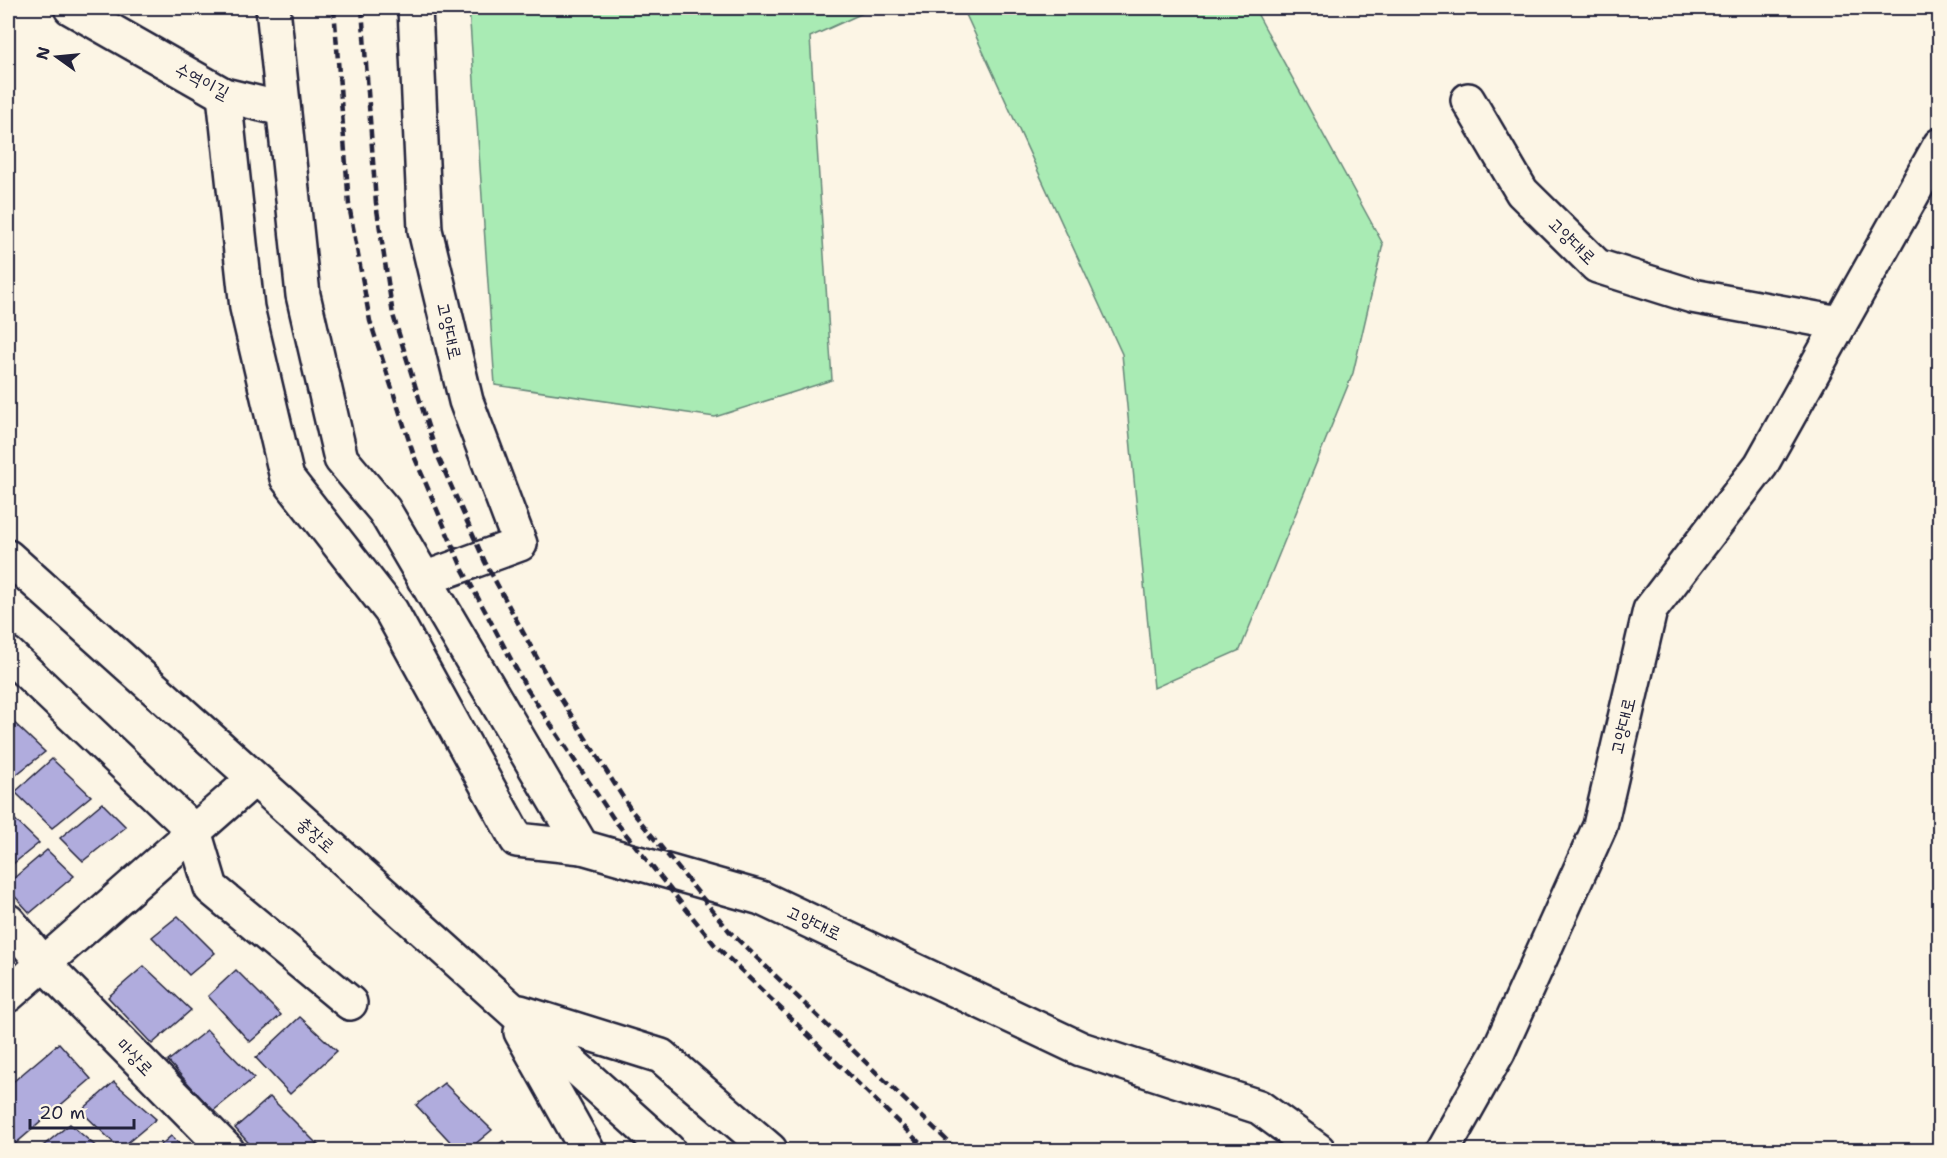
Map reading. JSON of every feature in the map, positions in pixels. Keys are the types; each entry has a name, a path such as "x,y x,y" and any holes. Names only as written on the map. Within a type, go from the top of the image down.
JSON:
{"street":[{"name":"수역이길","path":"71,8 224,95 282,109"},
{"path":"273,8 303,295 341,459 384,510 582,847"},
{"name":"고양대로","path":"415,8 425,230 466,400 520,544 424,579"},
{"name":"고양대로","path":"224,95 247,308 287,478 391,611 517,840 582,847 761,898 1081,1049 1259,1107 1318,1150"},
{"name":"고양대로","path":"1468,100 1522,192 1597,266 1692,296 1839,323"},
{"name":"고양대로","path":"1443,1150 1498,1052 1600,826 1650,610 1761,465 1940,145"},
{"name":"충장로","path":"8,556 668,1150"},
{"path":"8,654 194,831 211,888 350,1003"},
{"path":"8,994 254,779"},
{"name":"마상로","path":"8,921 43,963 227,1150"},
{"path":"509,1009 587,1150"},
{"path":"509,1009 661,1056 770,1150"}],"green space":[{"path":"469,8 874,8 810,37 832,380 715,417 495,385"},
{"path":"963,8 1265,8 1258,15 1383,244 1353,373 1240,650 1154,688 1122,354"}],"building":[{"path":"8,717 45,752 8,781"},
{"path":"52,759 91,796 52,828 15,792"},
{"path":"102,803 126,827 83,861 60,838"},
{"path":"8,813 39,843 8,868"},
{"path":"47,850 74,876 30,913 8,889 8,883"},
{"path":"178,916 215,953 189,975 152,937"},
{"path":"144,966 191,1010 152,1044 108,997"},
{"path":"236,970 281,1015 250,1042 208,996"},
{"path":"300,1017 337,1051 290,1094 256,1058"},
{"path":"207,1030 254,1078 213,1111 168,1061"},
{"path":"59,1043 91,1079 8,1150 8,1086"},
{"path":"114,1082 156,1119 120,1149 81,1111"},
{"path":"444,1083 492,1130 468,1150 458,1150 416,1105"},
{"path":"270,1097 323,1150 255,1150 235,1128"},
{"path":"70,1124 100,1150 38,1150"},
{"path":"171,1136 186,1150 155,1150"},
{"path":"503,1141 512,1150 491,1150"}],"railway":[{"path":"334,8 349,205 370,321 414,456 463,570 527,689 613,818 714,944 927,1150"},
{"path":"362,8 376,203 393,315 436,452 485,562 549,680 631,810 730,932 957,1150"}]}
